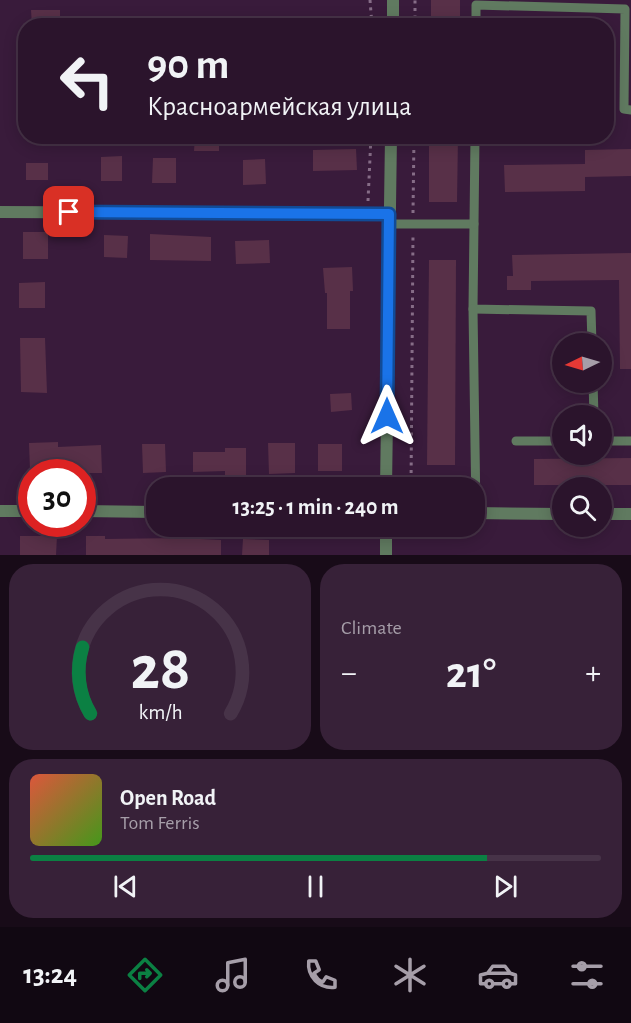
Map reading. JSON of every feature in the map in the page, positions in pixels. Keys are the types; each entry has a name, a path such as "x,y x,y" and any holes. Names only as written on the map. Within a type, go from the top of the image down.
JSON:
{"street":[{"path":"393,0 393,18"},
{"path":"386,477 391,144"},
{"path":"0,212 368,214 388,219"},
{"path":"0,511 18,511"},
{"path":"96,511 146,512"},
{"path":"485,513 552,514"},
{"path":"612,514 631,514"},
{"path":"386,537 386,555"}],"lane":[{"path":"476,18 476,5 484,3 625,9 624,109 631,110"},
{"path":"475,144 475,477"},
{"path":"388,219 413,224 474,224"},
{"path":"473,309 591,311 592,333"},
{"path":"516,441 552,441"},
{"path":"612,441 631,441"}],"path":[{"path":"370,0 371,18"},
{"path":"415,0 415,18"},
{"path":"368,214 371,144"},
{"path":"411,477 414,144"}],"building":[{"path":"431,0 460,0 460,18 431,18"},
{"path":"31,10 60,10 60,18 32,18"},
{"path":"194,144 219,144 219,151 194,151"},
{"path":"429,144 458,144 457,202 429,202"},
{"path":"356,149 357,170 313,171 313,150"},
{"path":"631,149 631,176 585,177 585,191 505,192 504,165 585,164 585,150"},
{"path":"122,156 122,181 101,181 101,157"},
{"path":"153,158 176,158 176,183 152,183"},
{"path":"265,159 266,184 243,185 243,160"},
{"path":"26,163 48,163 48,180 26,180"},
{"path":"23,232 48,232 48,259 23,259"},
{"path":"150,234 211,237 211,261 150,260"},
{"path":"104,235 128,236 127,258 104,257"},
{"path":"269,240 270,263 236,264 235,241"},
{"path":"631,253 631,369 620,369 619,280 531,281 531,290 507,290 507,276 513,276 512,255"},
{"path":"429,260 456,260 455,465 427,465"},
{"path":"352,267 350,329 327,329 327,293 325,293 323,268"},
{"path":"45,282 45,308 19,308 19,283"},
{"path":"20,338 45,338 47,393 21,392"},
{"path":"351,393 352,410 331,412 330,394"},
{"path":"58,442 58,447 101,445 102,473 96,473 96,459 30,459 29,443"},
{"path":"268,443 295,443 295,473 269,474"},
{"path":"142,444 165,444 166,472 143,473"},
{"path":"318,444 342,444 342,471 318,471"},
{"path":"225,448 246,448 246,475 225,475 225,471 193,472 193,452 225,452"},
{"path":"612,458 631,458 631,485 612,485 612,477 552,477 552,485 534,485 534,459 552,459 552,465 612,465"},
{"path":"20,537 57,537 56,555 20,555"},
{"path":"86,537 221,540 221,555 86,555"},
{"path":"243,539 269,540 269,555 242,555"}],"route":[{"path":"69,212 389,214 387,416"}]}
